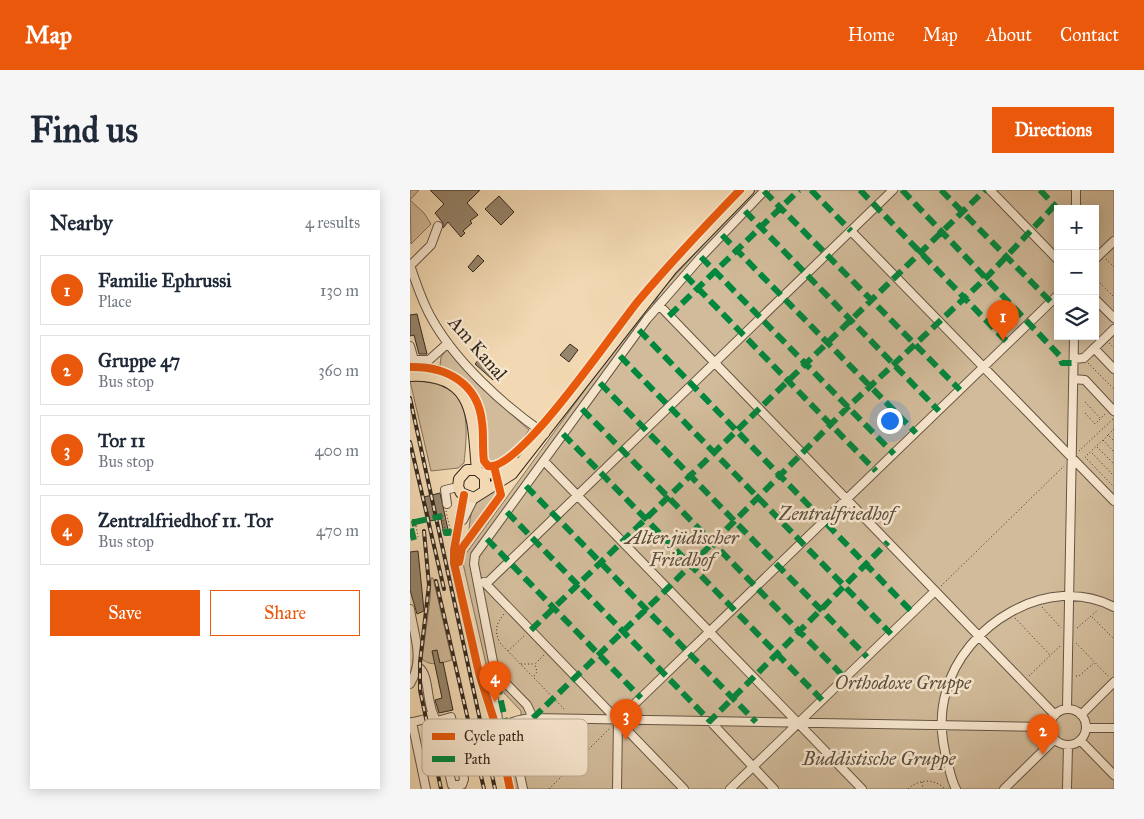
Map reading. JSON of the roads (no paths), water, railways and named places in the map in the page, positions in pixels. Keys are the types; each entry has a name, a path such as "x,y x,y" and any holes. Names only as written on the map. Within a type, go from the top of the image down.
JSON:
{"main road":[{"path":"474,430 466,470 458,479 465,493 486,489 512,474 545,434 672,268 749,190"},
{"path":"410,376 433,376 450,383 468,404 480,472 486,481 486,489"},
{"path":"466,470 497,473 522,461"}],"street":[{"path":"533,718 526,705 495,672 476,577 475,555 659,305 766,190"},
{"path":"487,583 893,190"},
{"path":"990,190 1054,256"},
{"path":"1076,190 1076,205"},
{"path":"410,265 431,244 438,226"},
{"path":"851,231 1114,502"},
{"path":"1099,255 1114,240"},
{"name":"Am Kanal","path":"410,265 431,318 448,343 479,378 545,434"},
{"path":"617,789 618,720 1054,299"},
{"path":"1099,303 1114,318"},
{"path":"659,305 1055,715"},
{"path":"1074,359 1084,358 1114,328"},
{"path":"1068,709 1074,340"},
{"path":"410,346 414,360 429,360 448,343"},
{"path":"1094,348 1114,369"},
{"path":"1073,379 1085,380 1113,409"},
{"path":"544,461 862,789"},
{"path":"447,504 445,490 465,493 454,558 480,676 493,695 498,719"},
{"path":"476,577 487,583 684,789"},
{"path":"730,789 936,591"},
{"path":"956,789 944,751 941,726 946,691 963,654 979,637 1010,612 1035,600 1069,595 1110,604"},
{"path":"410,609 418,642 418,667 410,684"},
{"path":"418,667 424,673 431,714 435,719"},
{"path":"1081,715 1114,682"},
{"path":"1068,709 1081,715 1086,728 1080,740 1068,745 1055,739 1050,727 1055,715 1068,709"},
{"path":"425,719 431,714"},
{"path":"519,719 565,719"},
{"path":"588,719 1050,727"},
{"path":"710,721 774,789"},
{"path":"411,722 422,771"},
{"path":"1086,728 1114,728"},
{"path":"618,738 630,734"},
{"path":"1004,789 1055,739"},
{"path":"1080,740 1114,775"},
{"path":"1067,789 1068,745"},
{"path":"423,776 426,789"},
{"path":"450,776 452,785 462,785 463,776"},
{"path":"507,776 510,789"},
{"path":"521,776 524,789"}],"railway":[{"path":"410,398 480,719"},
{"path":"410,442 444,589"},
{"path":"424,531 429,585 420,662 420,690 426,719"},
{"path":"436,581 468,719"},
{"path":"438,776 441,789"},
{"path":"481,776 484,789"},
{"path":"492,776 495,789"}],"place":[{"name":"Familie Ephrussi","path":"1003,341"},
{"name":"Zentralfriedhof 11. Tor","path":"495,702"},
{"name":"Tor 11","path":"626,740"},
{"name":"Gruppe 47","path":"1043,755"}],"park label":[{"name":"Zentralfriedhof","path":"837,513"},
{"name":"Alter jüdischer Friedhof","path":"682,548"},
{"name":"Orthodoxe Gruppe","path":"903,682"},
{"name":"Buddistische Gruppe","path":"879,758"}]}
